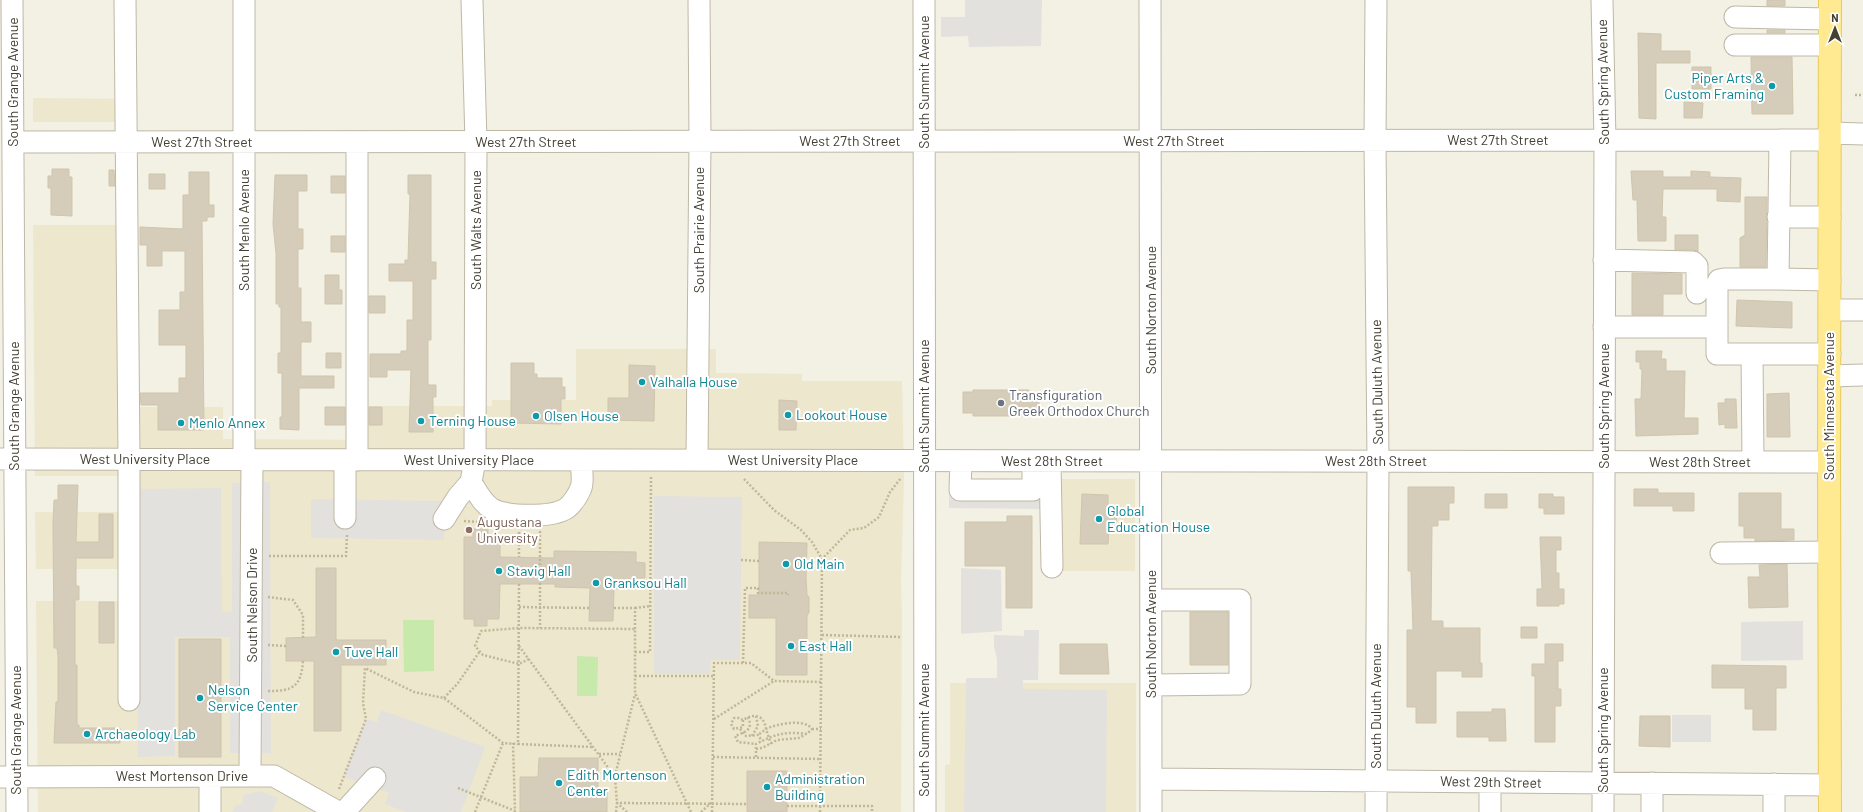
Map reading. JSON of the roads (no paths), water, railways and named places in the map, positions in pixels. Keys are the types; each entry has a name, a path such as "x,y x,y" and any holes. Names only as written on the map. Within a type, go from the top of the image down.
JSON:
{"main road":[{"name":"South Minnesota Avenue","path":"1830,9 1830,376 1828,462 1830,812"}],"street":[{"name":"South Grange Avenue","path":"12,0 13,142 7,459 8,777 17,812"},
{"path":"126,0 129,700"},
{"name":"South Menlo Avenue","path":"244,0 244,142 248,460"},
{"name":"South Walts Avenue","path":"471,482 476,460 476,142 472,0"},
{"name":"South Prairie Avenue","path":"698,460 700,141 699,0"},
{"name":"South Summit Avenue","path":"924,0 925,812"},
{"name":"South Norton Avenue","path":"1150,0 1152,141 1150,461 1151,812"},
{"name":"South Duluth Avenue","path":"1376,0 1374,141 1378,461 1376,812"},
{"name":"South Spring Avenue","path":"1602,0 1604,140 1602,812"},
{"path":"1735,18 1830,9"},
{"path":"1735,45 1830,45"},
{"name":"West 27th Street","path":"13,142 1780,140 1863,134"},
{"path":"1778,279 1780,140"},
{"path":"346,525 351,460 357,142"},
{"path":"1778,217 1830,218"},
{"path":"1604,260 1693,262 1697,266 1697,293"},
{"path":"1830,280 1724,279 1719,280 1716,284 1717,354 1830,354"},
{"path":"1830,310 1863,310"},
{"path":"1604,327 1717,327"},
{"path":"1752,354 1753,462"},
{"path":"1830,376 1863,375"},
{"name":"West University Place","path":"7,459 924,460"},
{"name":"South Nelson Drive","path":"248,460 252,597 250,775"},
{"path":"444,519 458,497 471,482 481,499 492,508 505,514 554,514 566,508 574,500 582,486 581,460"},
{"name":"West 28th Street","path":"924,460 1828,462"},
{"path":"961,461 960,490 1033,490 1042,461"},
{"path":"1042,461 1052,567"},
{"path":"1721,553 1829,552"},
{"path":"1151,600 1240,600 1240,684 1151,685"},
{"path":"210,776 210,812"},
{"name":"West Mortenson Drive","path":"8,777 274,776 330,810"},
{"path":"330,810 375,778"},
{"name":"West 29th Street","path":"1151,779 1830,785"},
{"path":"1490,782 1490,812"},
{"path":"1652,783 1652,812"},
{"path":"1774,784 1774,812"}],"place":[{"name":"Piper Arts & Custom Framing","path":"1772,86"},
{"name":"Valhalla House","path":"642,382"},
{"name":"Transfiguration Greek Orthodox Church","path":"1001,403"},
{"name":"Lookout House","path":"788,415"},
{"name":"Olsen House","path":"536,416"},
{"name":"Terning House","path":"421,421"},
{"name":"Menlo Annex","path":"181,423"},
{"name":"Global Education House","path":"1099,519"},
{"name":"Augustana University","path":"469,530"},
{"name":"Old Main","path":"786,564"},
{"name":"Stavig Hall","path":"499,571"},
{"name":"Granksou Hall","path":"596,583"},
{"name":"East Hall","path":"791,646"},
{"name":"Tuve Hall","path":"336,652"},
{"name":"Nelson Service Center","path":"200,698"},
{"name":"Archaeology Lab","path":"87,734"},
{"name":"Edith Mortenson Center","path":"559,783"},
{"name":"Administration Building","path":"767,787"}]}
